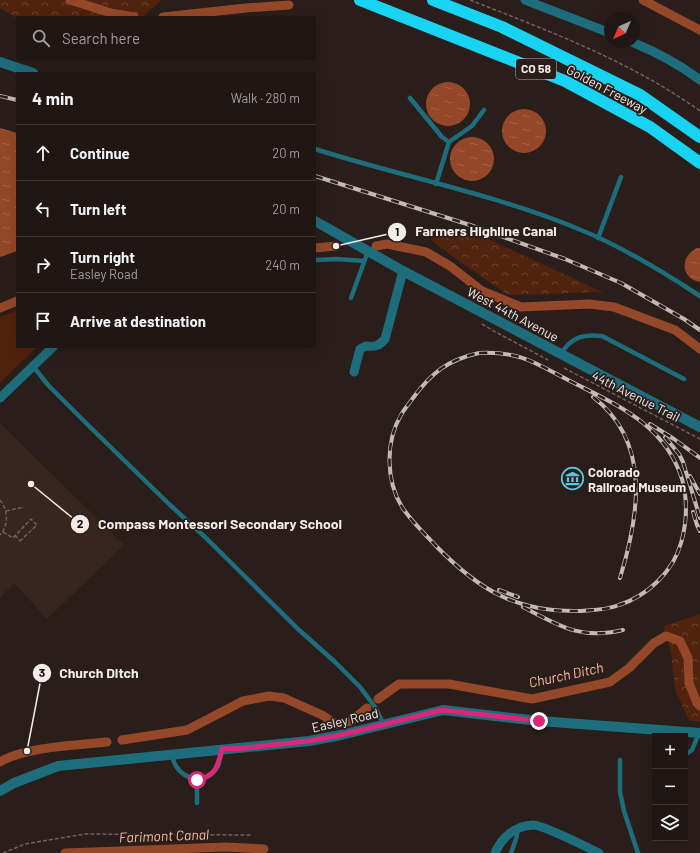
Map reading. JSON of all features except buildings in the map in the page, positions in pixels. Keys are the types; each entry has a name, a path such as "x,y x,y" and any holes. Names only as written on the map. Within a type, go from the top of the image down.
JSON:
{"highway":[{"name":"Golden Freeway","path":"360,0 565,81 650,127 700,163"},
{"name":"Golden Freeway","path":"433,0 502,27 640,96 700,137"}],"street":[{"path":"525,0 604,31"},
{"path":"640,46 657,53 700,80"},
{"path":"0,62 30,72"},
{"name":"West 44th Avenue","path":"316,222 403,271 700,428"},
{"path":"354,372 360,350 366,346 373,347 380,345 385,339 403,271"},
{"path":"0,398 51,348"},
{"name":"Easley Road","path":"0,791 14,783 58,766 308,741 341,735 442,710 668,733"},
{"name":"Easley Road","path":"688,733 699,733"},
{"path":"495,853 501,841 510,832 518,828 534,825 550,830 594,852"}],"lane":[{"path":"410,98 442,137 449,142"},
{"path":"436,184 449,142 472,126 484,110"},
{"path":"316,149 503,202 575,227 630,253 700,296"},
{"path":"598,238 621,177"},
{"path":"350,298 367,250"},
{"path":"316,260 337,259 364,261"},
{"path":"561,354 567,344 578,338 586,335 602,336 684,379"},
{"path":"33,366 48,385 88,425 298,629 352,679 375,706 384,724"},
{"path":"688,752 692,750 699,733"},
{"path":"172,754 176,766 181,772 197,780 206,778 215,771 222,749"},
{"path":"620,760 620,792 624,811 638,853"},
{"path":"197,780 197,803"},
{"path":"511,853 518,828"}],"path":[{"path":"470,0 548,30 603,55 641,75 700,111"},
{"name":"44th Avenue Trail","path":"564,368 700,439"},
{"path":"0,500 6,512 7,518 3,532 0,535"},
{"path":"6,512 24,507"},
{"path":"3,532 13,538 15,535 31,520 37,525 20,542 15,535"},
{"path":"3,853 24,844 85,834 252,835"}],"shaded area":[{"path":"0,423 124,545 47,619 14,583 0,598"}],"green space":[{"path":"0,0 161,0 144,16 16,16 16,17 0,8"},
{"path":"445,233 488,239 603,292 508,295 430,239"},
{"path":"16,310 16,348 36,348 0,383 0,317"},
{"path":"700,614 700,722 689,720 675,690 671,652 663,626"}],"water":[{"path":"452,82 457,83 464,88 469,95 469,113 464,120 457,125 444,126 439,125 432,120 427,113 426,100 427,95 432,88 439,83"},
{"path":"520,109 528,109 540,115 546,127 546,135 540,147 528,153 520,153 508,147 502,135 502,127 508,115"},
{"path":"0,128 16,133 16,251 0,257"},
{"path":"472,137 484,141 490,147 494,159 490,171 484,177 472,181 460,177 454,171 450,159 454,147 460,141"},
{"path":"697,248 700,248 700,282 693,280 689,276 686,272 685,266 687,256"}],"waterway":[{"path":"70,0 111,13 128,16"},
{"path":"643,0 700,30"},
{"path":"172,16 289,5"},
{"path":"376,246 387,244 426,252 450,266 482,291 521,307 589,304 614,307 675,330 700,349"},
{"path":"316,248 336,246"},
{"path":"0,308 16,301"},
{"name":"Church Ditch","path":"378,699 399,684 449,684 532,699 610,682 629,668 654,643 666,636 680,641 688,658 689,683 697,703 700,706"},
{"name":"Church Ditch","path":"122,740 187,730 243,701 269,696 284,698 322,715 336,724 351,721 367,708"},
{"name":"Church Ditch","path":"0,762 10,757 37,750 107,742"},
{"name":"Farimont Canal","path":"65,853 226,847 264,849"}],"railway":[{"path":"0,96 16,100"},
{"path":"316,176 470,225 565,259 621,283 684,319 700,330"},
{"path":"479,353 507,354 538,364 623,409 638,419 664,444 674,460 682,479 686,503 685,527 681,543 672,564 658,582 639,596 614,607 600,610 558,611 518,603 501,596 484,586 452,562 414,522 402,507 397,497 390,474 390,449 392,437 401,415 420,389 434,374 458,359 479,353"},
{"path":"593,397 612,415 625,436 632,458 636,481 632,530 620,578"},
{"path":"650,424 700,458"},
{"path":"665,437 679,454 683,462 700,518"},
{"path":"690,476 700,494"},
{"path":"693,512 700,531"},
{"path":"499,590 518,597"},
{"path":"523,607 548,620 582,632 608,633 623,630"}],"place":[{"name":"Farmers Highline Canal","path":"336,246"},
{"name":"Colorado Railroad Museum","path":"572,479"},
{"name":"Compass Montessori Secondary School","path":"31,484"},
{"name":"Church Ditch","path":"27,751"}],"route":[{"path":"197,780 206,778 215,771 222,749 308,741 341,735 442,710 539,721"}]}
